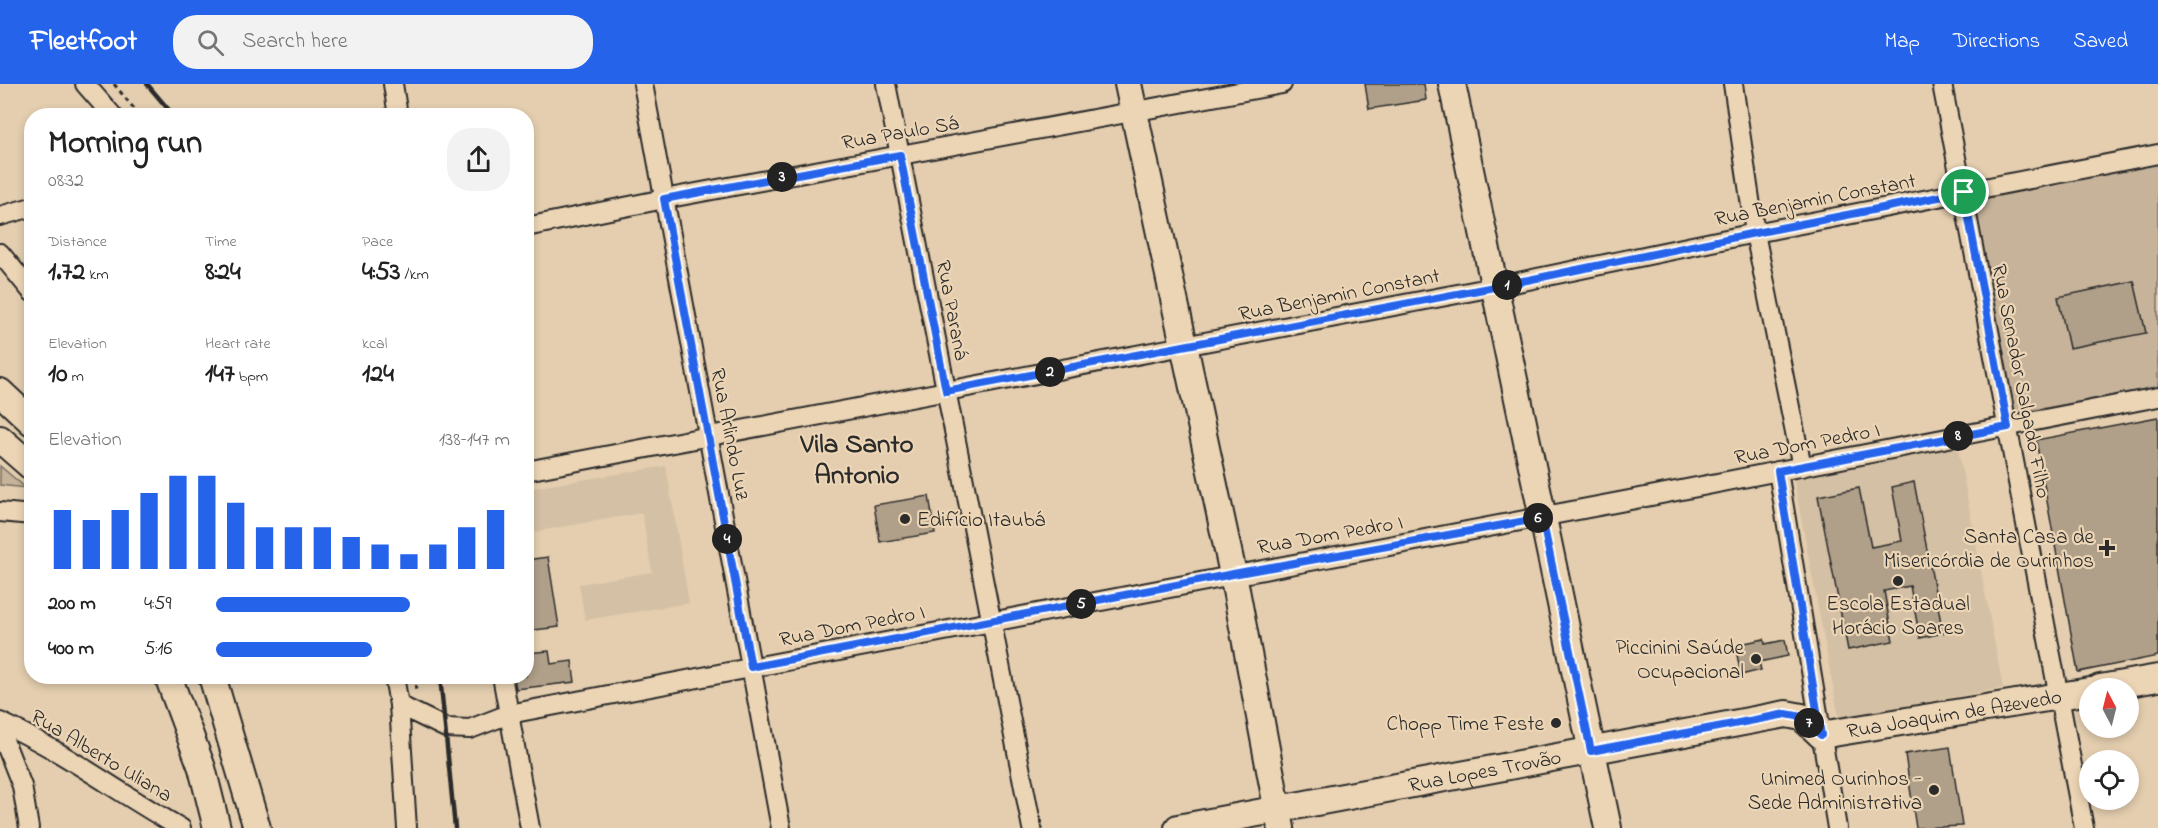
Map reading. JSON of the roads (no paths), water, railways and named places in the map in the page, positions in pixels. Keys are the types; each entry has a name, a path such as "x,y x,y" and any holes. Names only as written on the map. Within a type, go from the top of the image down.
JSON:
{"street":[{"path":"85,84 106,108"},
{"path":"393,84 397,108"},
{"name":"Rua Arlindo Luz","path":"643,84 781,828"},
{"name":"Rua Paraná","path":"886,84 1032,828"},
{"path":"1128,84 1233,574 1279,819"},
{"name":"Rua Paulo Sá","path":"534,225 1282,84"},
{"path":"1452,84 1608,828"},
{"path":"1733,84 1755,233 1802,467"},
{"name":"Rua Senador Salgado Filho","path":"1942,84 2084,828"},
{"name":"Rua Benjamin Constant","path":"534,470 1494,287 2158,154"},
{"path":"0,216 24,209"},
{"path":"0,253 24,282"},
{"path":"0,392 24,414"},
{"name":"Rua Dom Pedro I","path":"399,705 446,728 470,729 509,714 1233,574 1542,518 2158,397"},
{"path":"0,439 24,460"},
{"path":"1778,471 1837,828"},
{"path":"0,512 24,514"},
{"path":"2139,681 2158,678"},
{"path":"171,684 201,768 217,828"},
{"path":"214,684 257,828"},
{"path":"395,684 399,705 407,828"},
{"path":"503,684 530,828"},
{"name":"Rua Joaquim de Azevedo","path":"1821,735 2079,693"},
{"name":"Rua Lopes Trovão","path":"1178,828 1279,819 1591,751 1786,714 1802,717 1821,735"},
{"name":"Rua Alberto Uliana","path":"0,722 33,737 148,810 181,828"},
{"path":"0,730 22,786 29,828"}],"railway":[{"path":"147,84 167,108"},
{"path":"441,684 455,828"}],"place":[{"name":"Edifício Itaubá","path":"905,519"},
{"name":"Santa Casa de Misericórdia de Ourinhos","path":"2107,548"},
{"name":"Escola Estadual Horácio Soares","path":"1898,581"},
{"name":"Piccinini Saúde Ocupacional","path":"1756,659"},
{"name":"Chopp Time Feste","path":"1556,723"},
{"name":"Unimed Ourinhos - Sede Administrativa","path":"1934,790"}],"district":[{"name":"Vila Santo Antonio","path":"857,458"}]}
